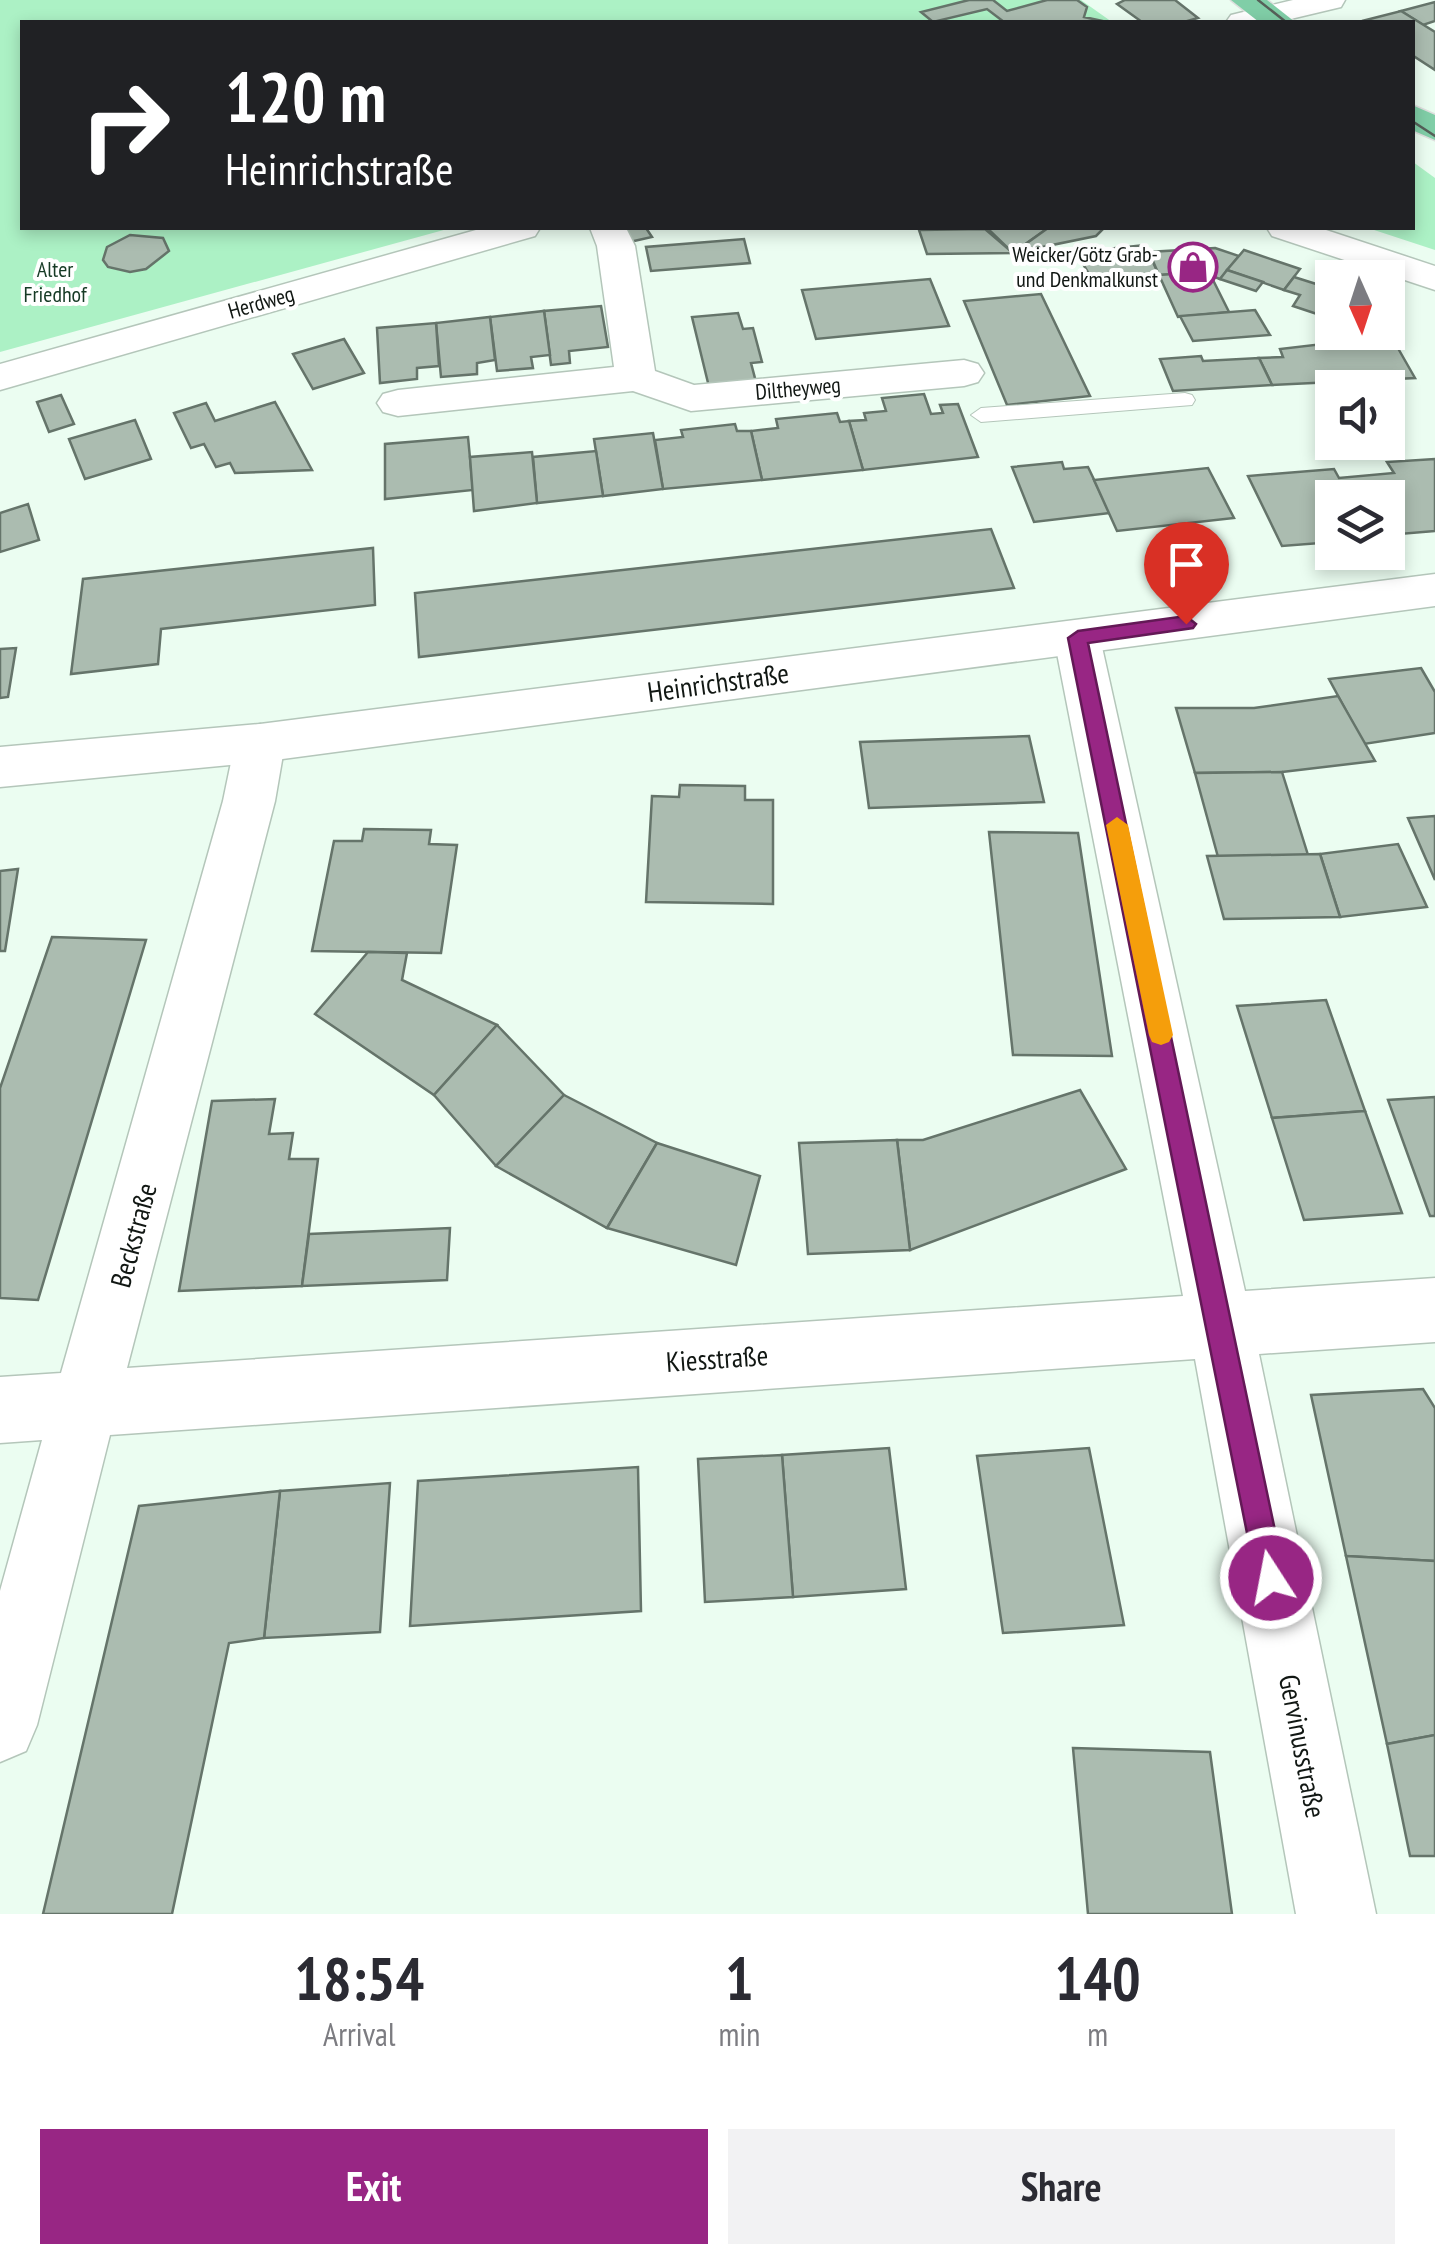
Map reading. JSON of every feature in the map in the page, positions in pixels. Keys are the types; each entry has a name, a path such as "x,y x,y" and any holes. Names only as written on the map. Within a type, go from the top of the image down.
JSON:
{"street":[{"path":"1259,15 1330,0"},
{"name":"Herdweg","path":"0,377 515,230"},
{"path":"609,230 616,246 636,378"},
{"path":"1291,230 1435,279"},
{"name":"Diltheyweg","path":"398,404 636,378 691,398 964,373"},
{"name":"Heinrichstraße","path":"0,767 260,744 1435,590"},
{"name":"Gervinusstraße","path":"1078,638 1221,1324 1336,1914"},
{"name":"Beckstraße","path":"0,1725 88,1405 189,1011 249,801 260,744"},
{"name":"Kiesstraße","path":"0,1410 1435,1310"}],"lane":[{"path":"981,415 1185,400"}],"green space":[{"name":"Alter Friedhof","path":"0,0 1081,0 1109,20 20,20 20,230 444,230 0,352"},
{"path":"1415,163 1435,178 1435,250 1374,230 1415,230"}],"building":[{"path":"969,0 993,0 1007,11 1047,0 1077,0 1087,7 1084,17 1098,20 1001,20 987,9 931,20 921,12"},
{"path":"1125,0 1175,0 1198,18 1139,20 1117,4"},
{"path":"1435,2 1435,21 1423,25 1401,11"},
{"path":"1401,11 1435,32 1435,70 1415,57 1415,20 1366,20"},
{"path":"618,230 647,230 652,237 625,243"},
{"path":"919,230 986,230 1013,253 927,254"},
{"path":"989,230 1045,230 1013,253"},
{"path":"1045,230 1102,230 1096,236 1013,253"},
{"path":"130,235 163,238 169,251 146,269 130,272 108,267 103,260 107,247"},
{"path":"744,239 750,263 651,271 646,247"},
{"path":"1145,245 1159,275 1093,281 1076,252"},
{"path":"1215,248 1239,256 1220,279 1200,272 1159,275 1149,252"},
{"path":"1244,250 1300,269 1284,290 1227,270"},
{"path":"1227,270 1263,282 1256,291 1220,279"},
{"path":"1200,272 1211,276 1229,312 1178,317 1159,275"},
{"path":"1294,277 1315,284 1315,313 1293,306 1300,295 1284,290"},
{"path":"930,279 949,326 816,339 802,290"},
{"path":"1041,294 1090,396 1007,405 964,301"},
{"path":"601,306 608,347 569,351 570,363 551,365 544,311"},
{"path":"1255,310 1270,335 1193,341 1180,316"},
{"path":"544,311 550,355 531,357 533,368 497,371 490,317"},
{"path":"738,313 743,329 753,328 762,362 751,363 756,382 709,387 692,317"},
{"path":"490,317 495,360 477,363 477,374 441,377 436,323"},
{"path":"436,323 439,366 417,368 417,379 380,383 377,328"},
{"path":"344,339 364,373 313,389 293,354"},
{"path":"1315,345 1315,350 1399,350 1415,378 1405,378 1405,370 1315,370 1315,383 1272,385 1259,358 1283,357 1280,349"},
{"path":"1201,356 1203,361 1259,358 1272,385 1173,391 1160,359"},
{"path":"924,394 931,414 943,413 940,405 958,404 978,457 863,470 849,421 866,420 864,413 886,411 882,398"},
{"path":"61,395 74,424 49,432 37,402"},
{"path":"275,402 312,470 235,473 230,463 216,467 204,444 191,448 174,413 206,403 215,421"},
{"path":"837,413 840,422 849,421 863,470 762,480 751,431 778,428 776,419"},
{"path":"135,420 151,459 85,479 69,439"},
{"path":"735,424 737,431 751,431 762,480 663,489 655,440 683,437 681,430"},
{"path":"653,433 663,489 603,496 594,439"},
{"path":"468,437 473,490 385,499 385,444"},
{"path":"596,451 603,496 537,503 533,457"},
{"path":"532,452 537,503 474,511 470,457"},
{"path":"1435,459 1435,531 1405,534 1405,480 1315,480 1315,543 1282,546 1248,476 1334,469 1339,478 1394,473 1387,462"},
{"path":"1062,462 1064,469 1088,467 1110,513 1034,522 1012,467"},
{"path":"1208,468 1234,518 1117,531 1094,480"},
{"path":"28,504 39,540 0,552 0,513"},
{"path":"991,529 1014,588 419,657 415,593"},
{"path":"373,548 375,605 161,629 158,664 71,674 83,579"},
{"path":"16,648 8,697 0,698 0,649"},
{"path":"1421,668 1435,692 1435,733 1364,744 1329,679"},
{"path":"1338,696 1375,761 1282,772 1195,773 1176,708 1254,708"},
{"path":"1029,736 1044,802 869,808 860,742"},
{"path":"1282,772 1308,855 1218,857 1195,773"},
{"path":"680,785 745,786 745,800 773,800 773,904 646,902 652,796 679,797"},
{"path":"1435,816 1435,880 1408,818"},
{"path":"364,829 431,830 429,844 457,845 441,953 312,951 334,841 362,841"},
{"path":"989,832 1078,833 1112,1056 1013,1055"},
{"path":"1398,844 1427,907 1340,917 1320,854"},
{"path":"1320,854 1340,917 1224,919 1207,856"},
{"path":"18,869 5,951 0,951 0,871"},
{"path":"52,937 146,940 38,1300 0,1298 0,1088"},
{"path":"368,952 407,953 402,980 497,1025 434,1095 315,1014"},
{"path":"1326,1000 1365,1111 1272,1118 1237,1006"},
{"path":"497,1025 564,1095 496,1166 434,1095"},
{"path":"1080,1090 1126,1169 910,1250 897,1140 923,1140"},
{"path":"564,1095 657,1143 607,1228 496,1166"},
{"path":"1435,1097 1435,1216 1430,1216 1388,1100"},
{"path":"275,1099 269,1134 293,1133 289,1159 318,1159 302,1286 179,1291 212,1101"},
{"path":"1365,1111 1402,1213 1304,1220 1272,1118"},
{"path":"897,1140 910,1250 808,1254 799,1143"},
{"path":"657,1143 760,1176 736,1265 607,1228"},
{"path":"450,1228 447,1280 302,1286 309,1234"},
{"path":"1423,1389 1435,1408 1435,1561 1346,1556 1311,1395"},
{"path":"889,1448 906,1589 793,1597 782,1455"},
{"path":"1089,1448 1124,1625 1003,1633 977,1456"},
{"path":"782,1455 793,1597 705,1602 698,1459"},
{"path":"638,1467 641,1611 410,1626 418,1481"},
{"path":"390,1483 380,1632 264,1638 280,1491"},
{"path":"280,1491 264,1638 229,1643 172,1914 43,1914 139,1506"},
{"path":"1346,1556 1435,1561 1435,1735 1387,1744"},
{"path":"1435,1735 1435,1856 1410,1856 1387,1744"},
{"path":"1073,1748 1210,1752 1232,1914 1088,1914"}],"tram line":[{"path":"1258,0 1283,20"},
{"path":"1415,123 1435,136"}],"slow traffic":[{"path":"1117,825 1161,1035"}],"place":[{"name":"Weicker/Götz Grab- und Denkmalkunst","path":"1193,267"}],"route":[{"path":"1186,624 1078,638 1271,1578"}]}
